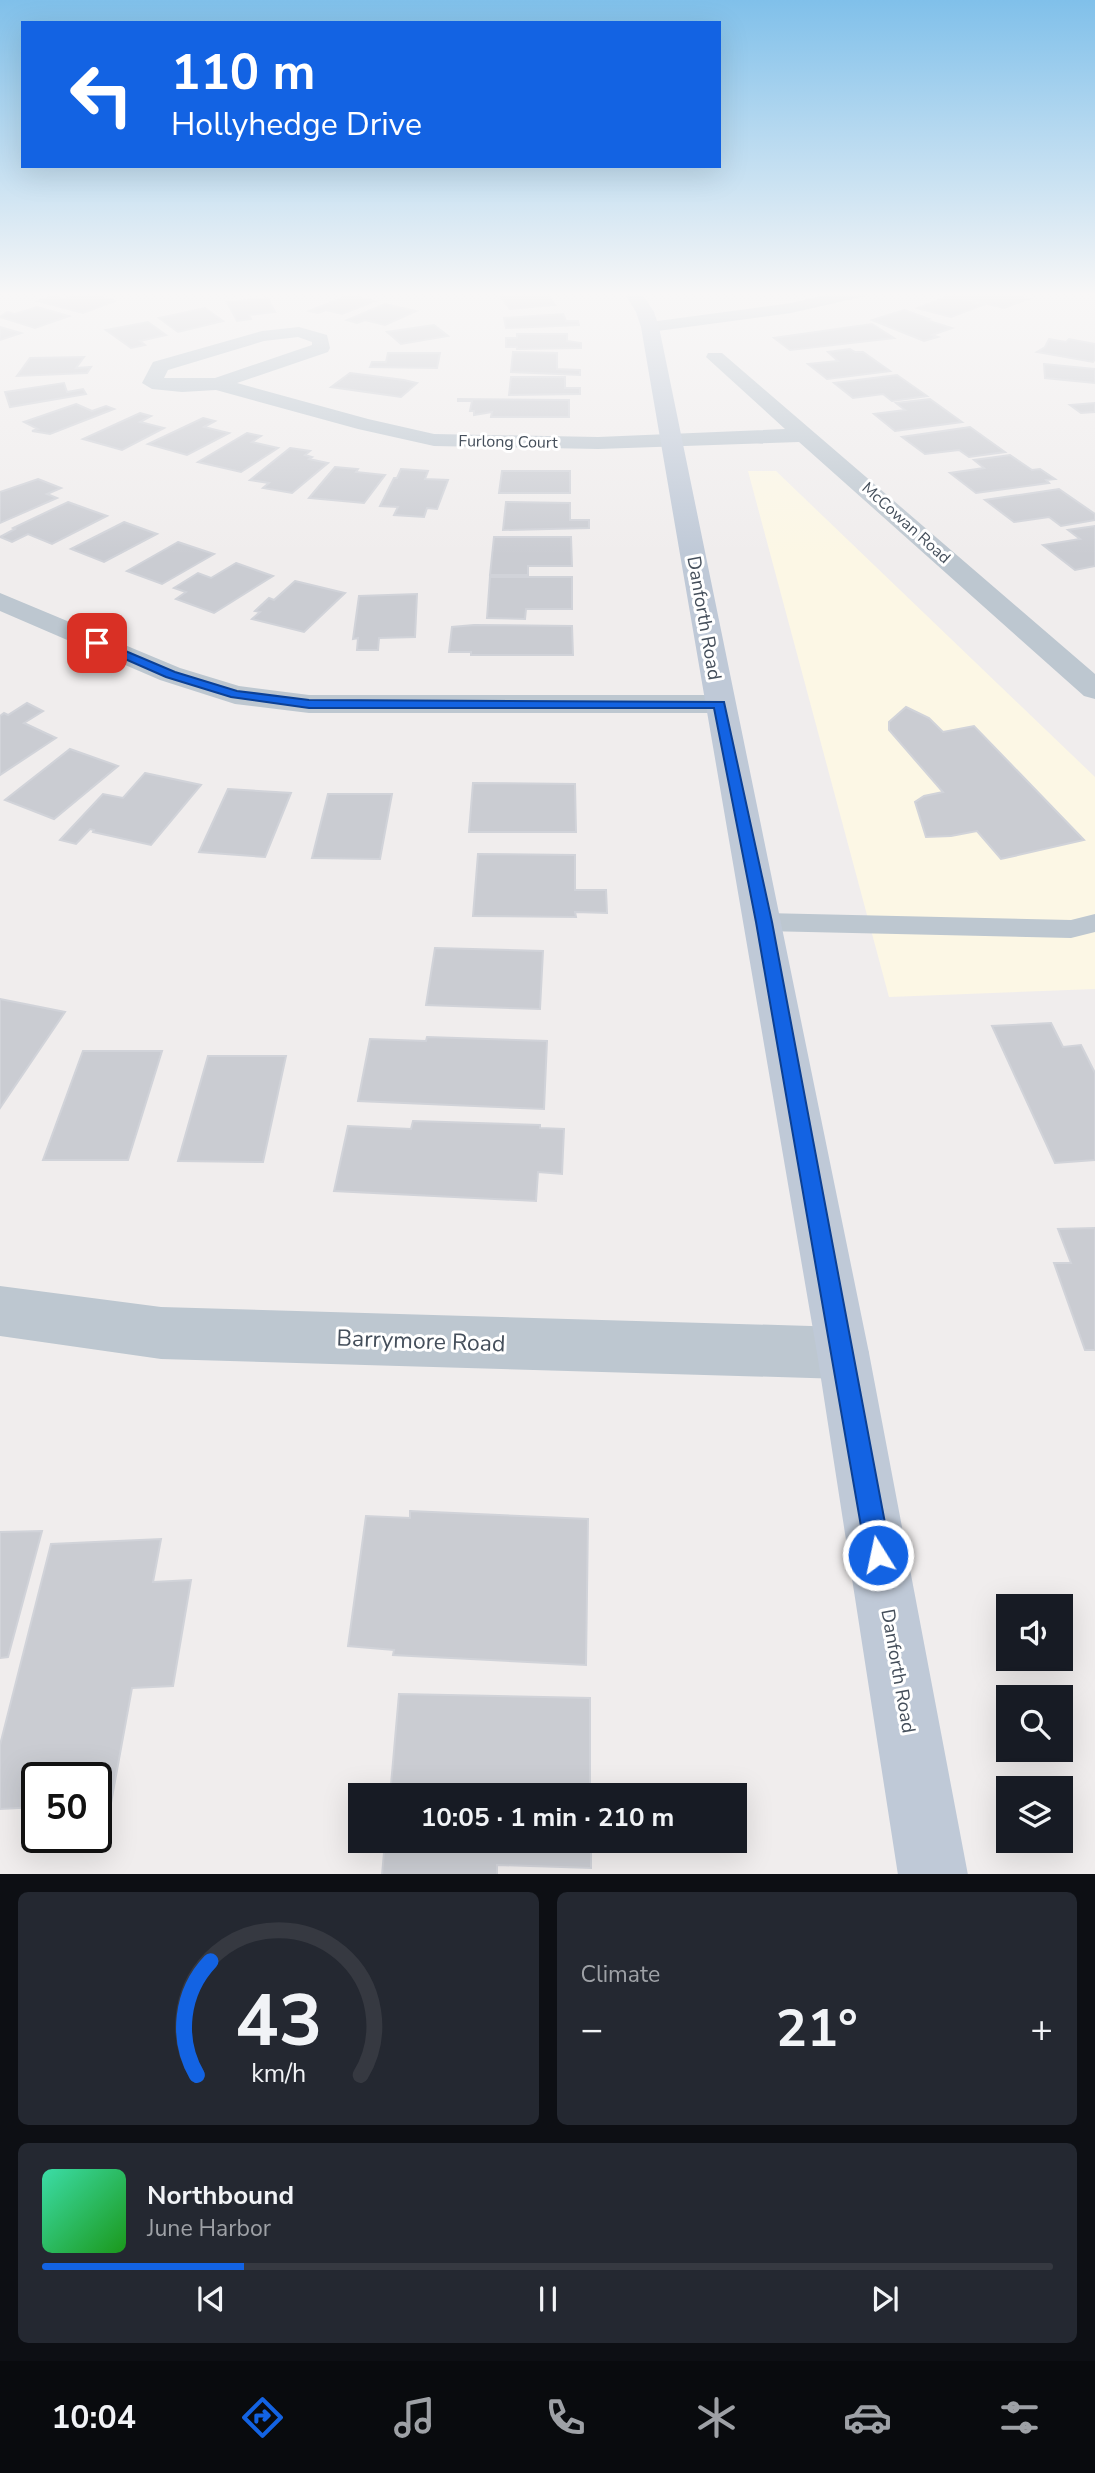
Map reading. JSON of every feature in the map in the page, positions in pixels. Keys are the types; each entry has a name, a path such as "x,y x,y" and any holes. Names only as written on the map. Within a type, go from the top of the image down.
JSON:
{"main road":[{"name":"Danforth Road","path":"659,379 673,441 719,704 764,922 843,1353 933,1874"}],"street":[{"name":"Furlong Court","path":"154,379 152,383 182,386 217,384 230,379"},
{"name":"McCowan Road","path":"741,379 1095,691"},
{"name":"Furlong Court","path":"217,384 365,425 434,440 598,443 807,435"},
{"path":"0,601 170,674 235,695 309,704 719,704"},
{"name":"Barrymore Road","path":"0,1311 161,1333 843,1353"}],"lane":[{"path":"764,922 1071,929 1095,923"}],"shaded area":[{"path":"748,471 776,471 1095,777 1095,989 889,997"}],"building":[{"path":"341,379 400,379 417,383 401,397 331,387"},
{"path":"511,379 565,379 565,388 580,388 580,394 509,395"},
{"path":"862,379 903,379 927,396 892,401 883,394 853,398 834,383"},
{"path":"1060,379 1095,379 1095,383"},
{"path":"64,383 67,392 83,389 86,394 10,407 5,392"},
{"path":"458,399 569,400 569,417 491,417 492,412 474,415 474,411 470,411 472,401"},
{"path":"930,399 962,422 895,431 874,414 905,410 896,403"},
{"path":"1095,403 1095,412 1081,413 1070,405"},
{"path":"76,404 92,411 106,406 114,409 50,434 32,431 38,429 24,422"},
{"path":"140,413 151,416 140,422 164,428 122,450 83,439"},
{"path":"203,418 215,421 204,427 229,433 187,455 148,444"},
{"path":"970,427 1005,452 969,457 959,450 925,454 902,437"},
{"path":"247,433 261,436 252,442 278,448 241,472 198,462"},
{"path":"290,448 310,451 305,455 312,457 309,459 328,463 292,493 263,488 269,483 250,480"},
{"path":"1010,455 1032,470 1040,469 1055,479 1046,480 1049,483 976,493 950,473 984,468 974,460"},
{"path":"335,467 385,475 364,503 309,498"},
{"path":"401,469 428,471 425,479 448,480 437,509 427,508 424,517 394,515 398,507 380,506"},
{"path":"502,471 570,471 570,493 499,493"},
{"path":"38,479 61,488 47,494 57,498 0,523 0,492"},
{"path":"1059,489 1095,514 1095,520 1061,526 1049,517 1014,522 985,500"},
{"path":"68,502 107,516 52,544 28,534 12,542 0,537 15,529 13,528"},
{"path":"506,502 570,503 570,520 589,520 589,528 503,530"},
{"path":"124,522 157,534 104,562 71,549"},
{"path":"1095,526 1095,566 1075,570 1043,545 1080,539 1068,530"},
{"path":"494,537 571,537 572,566 528,566 528,575 490,575"},
{"path":"178,542 214,554 162,584 127,571"},
{"path":"236,563 273,576 214,613 176,599 186,592 174,588 198,573 211,578"},
{"path":"490,577 572,577 572,609 526,609 525,619 487,618"},
{"path":"295,581 345,593 304,632 252,619 260,612 255,611 269,598 274,600"},
{"path":"417,594 415,637 379,638 378,650 357,650 358,638 353,639 359,596"},
{"path":"572,626 573,655 471,655 471,652 449,652 452,627"},
{"path":"27,703 43,711 24,723 56,738 0,775 0,716 4,713 8,715"},
{"path":"906,707 929,718 943,732 974,726 1084,840 1001,859 977,831 926,837 915,802 924,796 943,792 889,730 889,722"},
{"path":"70,749 118,766 54,819 5,800"},
{"path":"145,773 201,785 151,845 93,832 94,830 90,829 76,844 60,840 103,794 123,798"},
{"path":"473,783 575,784 576,832 469,832"},
{"path":"228,789 291,793 265,857 199,852"},
{"path":"328,794 392,794 380,859 312,858"},
{"path":"478,854 575,855 575,890 606,890 607,913 575,912 576,917 473,916"},
{"path":"435,948 543,951 540,1009 426,1005"},
{"path":"0,999 65,1012 0,1108"},
{"path":"1051,1023 1063,1047 1081,1045 1095,1073 1095,1160 1055,1163 992,1026"},
{"path":"427,1037 547,1041 544,1109 358,1101 370,1039 426,1041"},
{"path":"83,1051 162,1051 128,1160 43,1160"},
{"path":"208,1056 286,1056 263,1162 178,1161"},
{"path":"413,1121 540,1125 540,1128 564,1129 562,1174 538,1172 536,1201 334,1191 348,1126 411,1129"},
{"path":"1095,1228 1095,1350 1085,1350 1054,1263 1071,1263 1058,1229"},
{"path":"410,1511 588,1519 586,1665 393,1655 394,1650 348,1646 366,1516 410,1518"},
{"path":"42,1531 8,1657 0,1658 0,1532"},
{"path":"161,1539 153,1582 191,1580 173,1686 132,1688 112,1798 112,1762 21,1762 21,1808 0,1809 0,1745 51,1544"},
{"path":"399,1694 590,1698 590,1783 391,1783"},
{"path":"384,1853 591,1853 591,1868 497,1865 497,1874 382,1874"}],"route":[{"path":"97,643 170,674 235,695 309,704 719,704 764,922 878,1555"}]}
